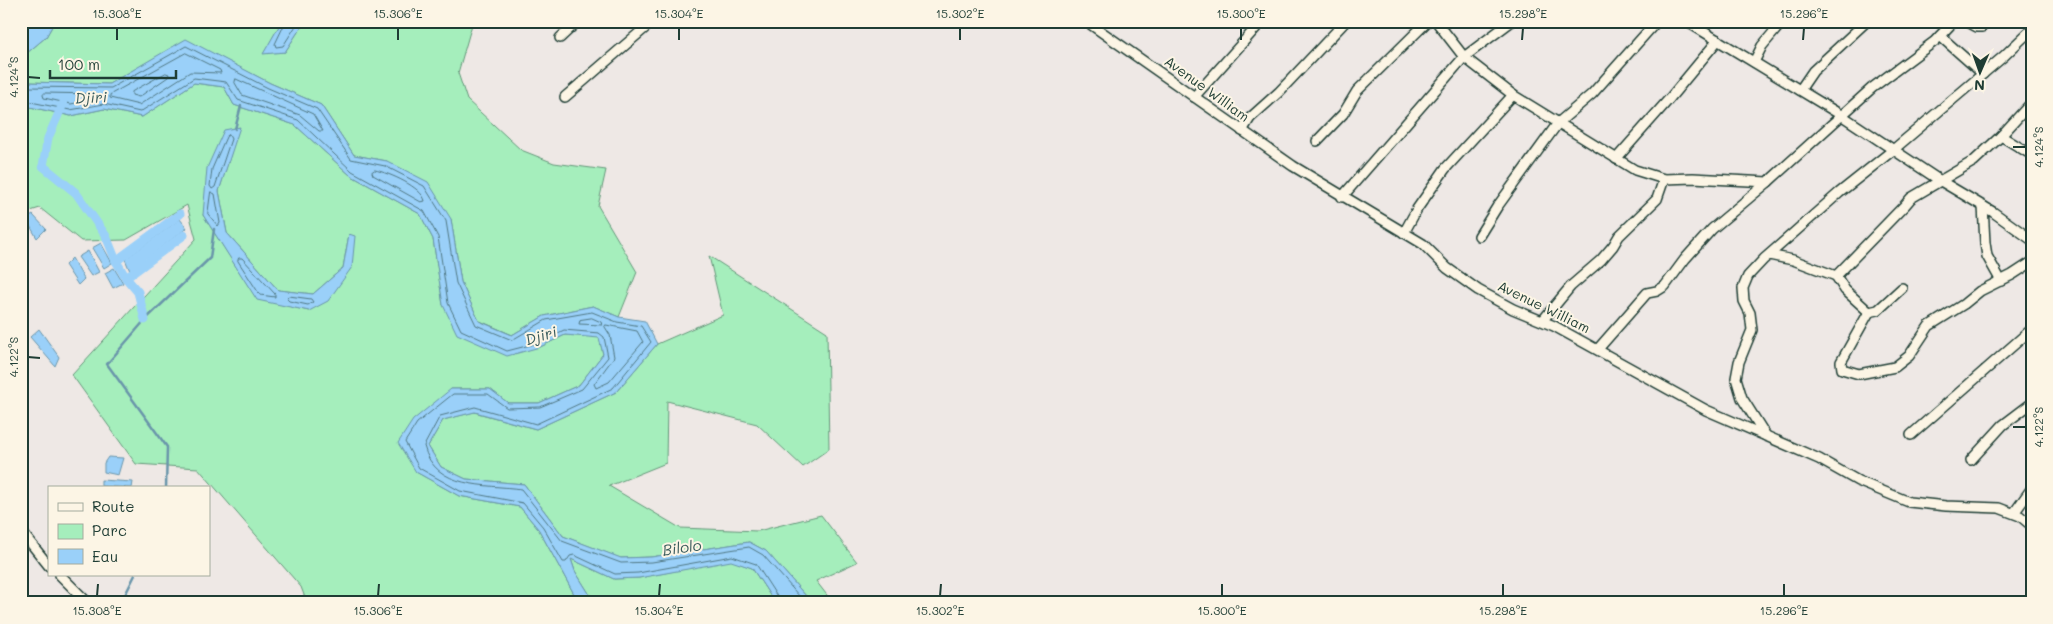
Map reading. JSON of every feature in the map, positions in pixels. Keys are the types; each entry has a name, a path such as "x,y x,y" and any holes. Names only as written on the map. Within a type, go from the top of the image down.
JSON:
{"street":[{"path":"560,38 578,21"},
{"path":"565,97 653,21"},
{"name":"Avenue William","path":"1086,21 1242,131 1342,197 1423,244 1447,268 1478,290 1513,309 1543,320 1706,410 1819,459 1858,481 1909,502 1946,506 1999,508 2014,513 2032,526"},
{"path":"1194,97 1262,21"},
{"path":"1242,131 1250,118 1279,92 1346,21"},
{"path":"1317,141 1343,114 1357,91 1428,21"},
{"path":"1436,21 1464,57 1513,95 1635,170 1664,179 1693,178 1768,182"},
{"path":"1342,197 1464,57 1512,21"},
{"path":"1479,236 1497,207 1558,123 1592,94 1657,21"},
{"path":"1686,21 1841,115 1939,180 1983,206 2032,240"},
{"path":"1754,62 1762,46 1783,21"},
{"path":"1800,90 1813,72 1866,21"},
{"path":"1598,349 1647,294 1665,286 1700,240 1768,182 1872,88 1940,36 1954,21"},
{"path":"1966,21 1977,27 1982,27 1987,21"},
{"path":"1767,437 1742,398 1736,378 1739,362 1752,330 1750,313 1744,301 1743,288 1748,276 1839,193 1983,74 2032,29"},
{"path":"1940,36 1983,74"},
{"path":"1616,158 1664,105 1718,40"},
{"path":"1404,233 1417,209 1445,169 1513,95"},
{"path":"1836,276 1906,206 1911,198 1974,161 2001,136 2032,102"},
{"path":"2001,136 2032,155"},
{"path":"1543,320 1571,286 1595,266 1613,246 1619,236 1657,199 1664,179"},
{"path":"1983,206 1984,243 2000,281"},
{"path":"1769,255 1793,260 1836,276 1846,290 1869,312"},
{"path":"1902,288 1878,310 1869,312 1841,362 1842,369 1859,374 1895,367 1909,356 1929,326 1964,304 1980,291 2032,262"},
{"path":"1911,435 2032,329"},
{"path":"1972,460 2002,425 2032,403"},
{"path":"2014,513 2032,488"},
{"path":"21,531 48,565"},
{"path":"61,576 88,603"}],"green space":[{"path":"55,21 248,21 251,25 256,21 282,21 264,53 285,52 305,21 473,21 458,73 467,100 521,150 554,163 606,170 598,206 637,272 619,317 593,306 544,316 512,335 479,321 461,282 451,219 387,161 354,155 321,105 270,83 186,40 109,84 25,82 21,75 21,58 46,37"},
{"path":"194,83 224,87 234,105 295,125 350,175 420,214 433,239 443,305 540,347 565,335 599,337 603,354 579,385 539,403 508,403 490,389 451,389 416,472 459,496 520,507 539,530 579,603 307,603 301,587 198,468 136,464 72,375 196,239 187,205 126,240 81,241 40,208 21,214 21,105 71,116 104,109 142,117","holes":["239,127 219,191 227,233 278,290 313,294 343,268 349,234 352,267 309,311 257,299 203,215"]},
{"path":"709,256 827,332 829,449 803,467 757,424 667,401 666,463 609,486 680,528 758,531 821,515 857,562 816,581 833,603 805,603 806,596 766,551 749,542 651,557 620,558 563,536 524,484 466,479 441,467 428,446 443,420 474,412 536,429 616,392 657,344 723,315"},
{"path":"571,559 614,579 639,578 731,560 752,568 775,603 595,603 575,571"},
{"path":"893,597 928,603 848,603"}],"water":[{"path":"26,21 55,21 46,37 21,58 21,24"},
{"path":"282,21 305,21 285,52 263,54"},
{"name":"Djiri","path":"186,39 270,83 321,105 354,155 387,161 428,182 451,219 461,282 479,321 512,335 544,316 593,306 619,317 645,321 657,344 616,392 536,429 475,412 443,420 428,446 441,467 466,479 524,484 563,536 621,558 651,557 749,542 766,551 806,596 805,603 775,603 752,568 731,561 639,578 614,579 571,559 575,571 595,603 579,603 539,530 520,507 459,496 416,472 398,443 413,420 451,389 490,389 508,403 539,403 579,385 603,354 599,338 565,335 540,347 507,356 457,334 443,305 433,239 420,214 350,175 295,125 234,105 224,87 194,83 142,117 104,109 71,116 21,105 21,75 25,82 109,84"},
{"path":"240,127 219,191 227,233 278,290 313,294 343,268 349,234 355,236 352,267 328,301 309,311 257,300 203,215 207,168 224,130"},
{"path":"33,215 46,229 37,238 26,219"},
{"path":"180,219 187,228 130,271 125,259"},
{"path":"101,243 112,263 104,268 92,248"},
{"path":"88,251 99,272 91,276 78,257"},
{"path":"72,258 84,279 78,285 65,265"},
{"path":"114,268 123,283 113,288 105,273"},
{"path":"39,329 59,357 55,366 30,337"},
{"path":"108,457 123,458 118,475 104,472 104,463"},
{"path":"101,480 133,482 132,486 101,486"},
{"path":"1873,597 1927,600 1926,603 1858,603"}],"waterway":[{"path":"63,104 48,138 43,166 76,193 106,236 116,261 126,278 138,292 145,320"},
{"path":"235,129 241,106"},
{"path":"116,261 180,214"},
{"path":"166,486 167,447 107,364 145,320 210,258 214,229"},
{"path":"126,278 184,235"},
{"path":"121,603 134,576"}],"water label":[{"name":"Bilolo","path":"682,548"}]}
